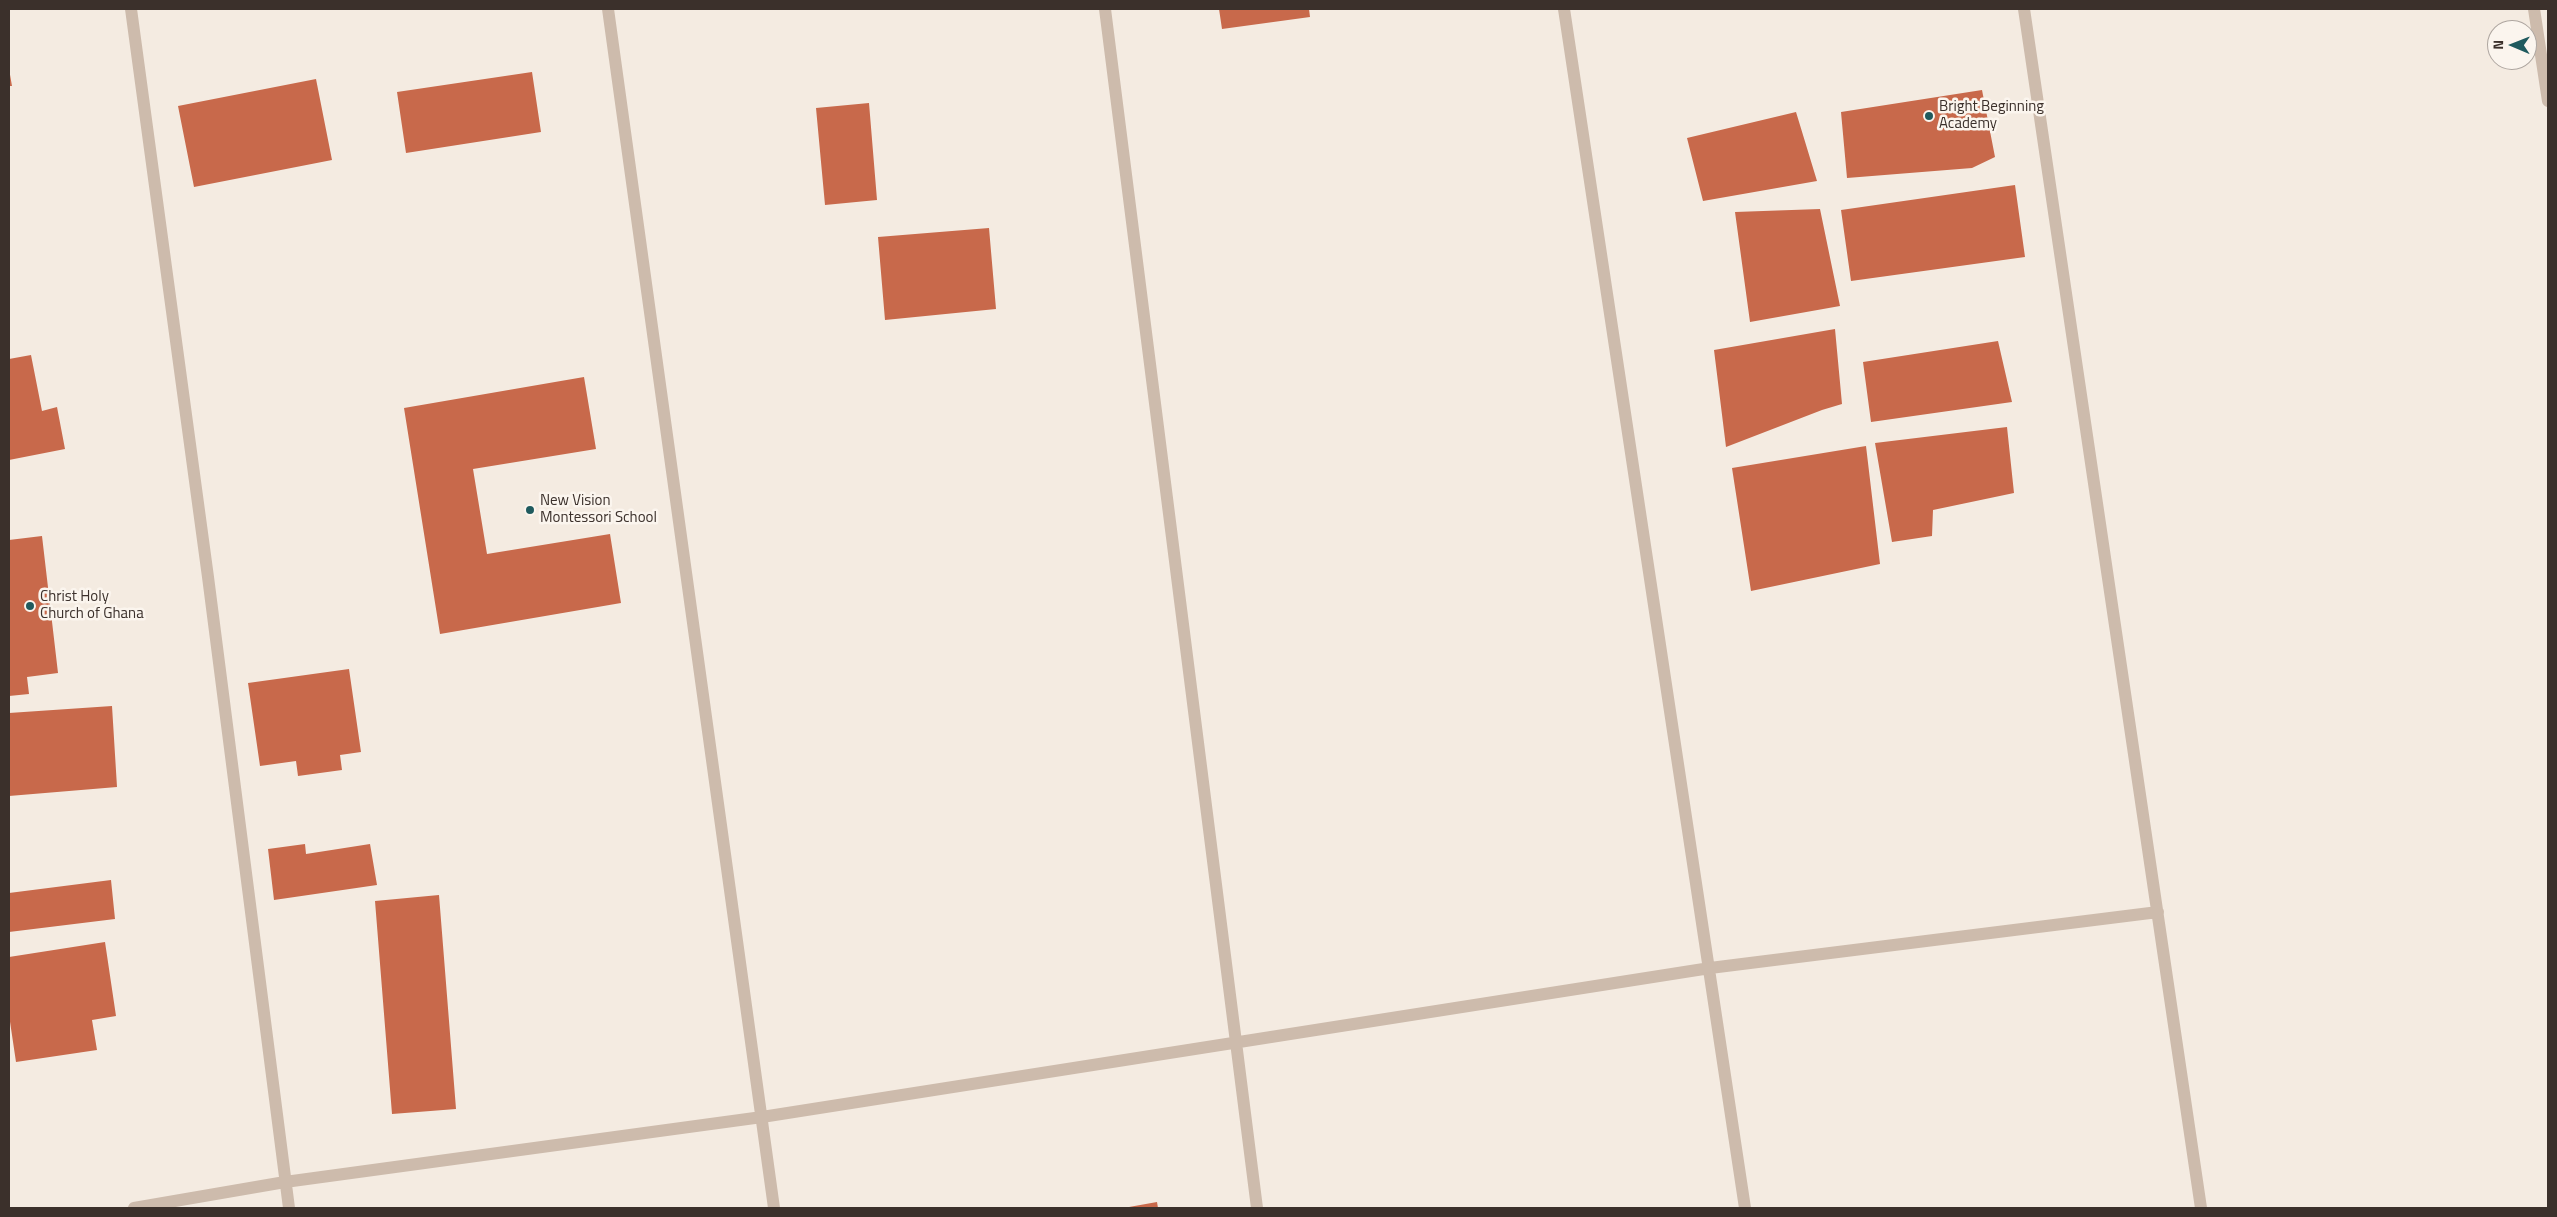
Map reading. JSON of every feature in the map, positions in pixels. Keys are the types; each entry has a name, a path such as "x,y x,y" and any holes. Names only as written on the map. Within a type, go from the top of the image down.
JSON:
{"street":[{"path":"131,9 207,567 284,1182 289,1208"},
{"path":"608,9 774,1208"},
{"path":"1105,9 1238,1043 1257,1208"},
{"path":"1564,9 1745,1208"},
{"path":"2024,9 2201,1208"},
{"path":"2534,9 2548,101"},
{"path":"134,1208 284,1182 762,1117 1710,968 2158,912"}],"building":[{"path":"1219,9 1309,9 1310,17 1222,29"},
{"path":"9,69 12,86 9,86"},
{"path":"532,72 541,132 406,153 397,92"},
{"path":"316,79 332,160 194,187 178,106"},
{"path":"1982,90 1995,157 1972,168 1847,178 1841,112"},
{"path":"869,103 877,200 825,205 816,108"},
{"path":"1796,112 1817,181 1703,201 1687,138"},
{"path":"2015,185 2025,257 1851,281 1841,210"},
{"path":"1820,209 1840,306 1750,322 1735,212"},
{"path":"989,228 996,309 885,320 878,237"},
{"path":"1835,329 1842,404 1726,447 1714,350"},
{"path":"1998,341 2012,402 1871,422 1863,362"},
{"path":"31,355 42,411 57,407 65,449 9,460 9,359"},
{"path":"584,377 596,449 473,469 487,554 610,534 621,603 440,634 404,408"},
{"path":"2007,427 2014,493 1933,510 1932,536 1892,542 1875,443"},
{"path":"1866,446 1880,564 1751,591 1732,468"},
{"name":"Christ Holy Church of Ghana","path":"42,536 58,673 27,677 29,694 9,696 9,540"},
{"path":"349,669 361,752 340,755 342,770 298,776 296,761 260,766 248,683"},
{"path":"112,706 117,787 9,796 9,713"},
{"path":"305,844 306,854 370,844 377,885 274,900 268,849"},
{"path":"111,880 115,919 9,932 9,893"},
{"path":"439,895 456,1109 392,1114 375,901"},
{"path":"105,942 116,1016 92,1020 97,1050 16,1062 9,1015 9,957"},
{"path":"1157,1202 1158,1208 1129,1208 1129,1207"}],"place":[{"name":"Bright Beginning Academy","path":"1929,116"},
{"name":"New Vision Montessori School","path":"530,510"},
{"name":"Christ Holy Church of Ghana","path":"30,606"}]}
